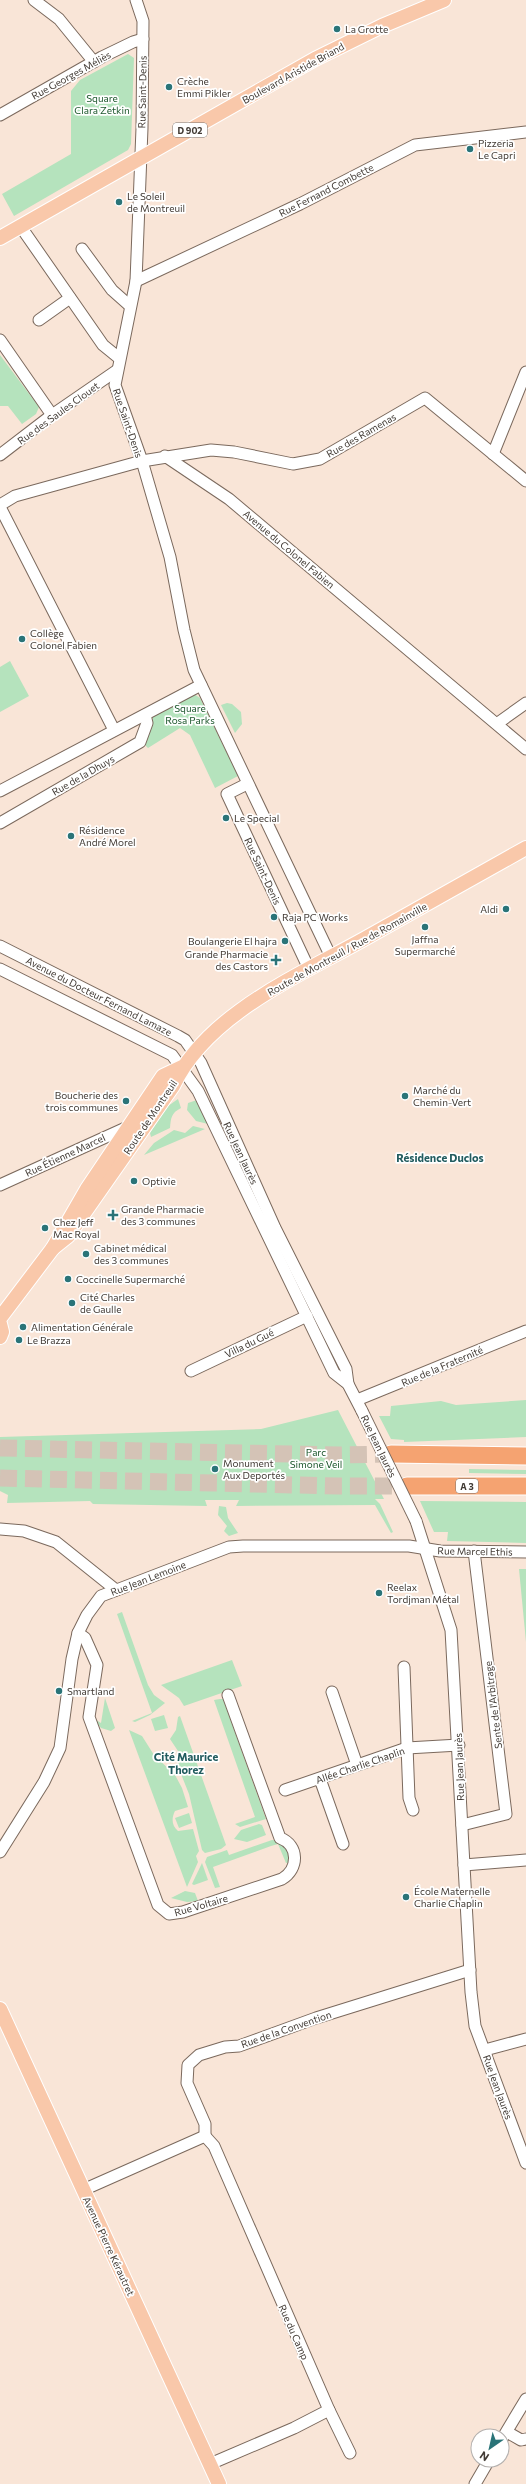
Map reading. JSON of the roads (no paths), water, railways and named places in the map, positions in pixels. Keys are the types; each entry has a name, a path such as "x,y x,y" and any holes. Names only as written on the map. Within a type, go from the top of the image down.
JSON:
{"highway":[{"path":"391,1454 526,1456"},
{"name":"A 3","path":"407,1486 526,1486"}],"main road":[{"name":"Boulevard Aristide Briand","path":"0,238 315,59 382,26 444,0"},
{"name":"Route de Montreuil / Rue de Romainville","path":"182,1067 194,1051 245,1007 309,968 526,848"},
{"name":"Route de Montreuil","path":"0,1318 53,1248 87,1189 163,1076 182,1067"},
{"name":"Route de Montreuil","path":"53,1248 68,1236 100,1192 173,1086 182,1067"},
{"path":"0,1324 2,1332 0,1337"},
{"name":"Avenue Pierre Kérautret","path":"0,2008 219,2484"}],"street":[{"path":"34,0 59,19 94,62"},
{"name":"Rue Saint-Denis","path":"136,0 143,21 142,128 139,158 136,281 116,371 115,384 142,461 170,557 184,630 201,685 331,957"},
{"name":"Rue Georges Méliès","path":"0,115 94,62 133,42 143,39"},
{"name":"Rue Fernand Combette","path":"136,281 300,204 415,145 526,132"},
{"path":"21,226 103,345 119,358"},
{"path":"82,249 112,290 130,306"},
{"path":"39,320 70,298"},
{"path":"0,340 52,415"},
{"name":"Rue des Saules Clouet","path":"0,455 52,415 116,371"},
{"path":"493,454 526,372"},
{"name":"Rue des Ramenas","path":"165,456 211,450 234,452 293,464 320,458 425,398 526,481"},
{"path":"114,730 0,506 16,496 165,456"},
{"name":"Avenue du Colonel Fabien","path":"165,456 229,499 526,748"},
{"path":"0,493 16,496"},
{"path":"0,790 201,685"},
{"path":"498,723 526,703"},
{"name":"Rue de la Dhuys","path":"0,823 140,742 147,723 145,715"},
{"name":"Rue Saint-Denis","path":"247,784 227,794 309,968"},
{"name":"Avenue du Docteur Fernand Lamaze","path":"0,946 178,1036 194,1051"},
{"name":"Avenue du Docteur Fernand Lamaze","path":"0,968 172,1055 182,1067"},
{"name":"Rue Jean Jaurès","path":"194,1051 201,1063 275,1228 346,1369 348,1384 416,1521 451,1630 459,1745 470,1970 475,2026 526,2163"},
{"name":"Rue Jean Jaurès","path":"182,1067 198,1091 334,1373 348,1384"},
{"name":"Rue Étienne Marcel","path":"0,1185 130,1126"},
{"name":"Villa du Gué","path":"191,1371 307,1316"},
{"name":"Rue de la Fraternité","path":"357,1400 526,1331"},
{"path":"0,1529 24,1531 56,1542 116,1590"},
{"name":"Rue Jean Lemoine","path":"0,1852 44,1782 60,1748 72,1659 78,1633 86,1615 101,1596 229,1547 409,1546 425,1548"},
{"name":"Rue Marcel Ethis","path":"425,1548 526,1552"},
{"name":"Sente de l'Arbitrage","path":"462,1825 506,1814 474,1551"},
{"name":"Rue Voltaire","path":"78,1633 85,1638 97,1665 89,1717 158,1905 169,1914 183,1912 282,1879 291,1872 295,1862 292,1847 280,1838 228,1695"},
{"path":"404,1667 409,1798 413,1810"},
{"path":"332,1692 357,1765"},
{"name":"Allée Charlie Chaplin","path":"286,1790 407,1748 459,1745"},
{"path":"320,1779 343,1844"},
{"path":"464,1865 526,1860"},
{"name":"Rue de la Convention","path":"206,2136 206,2124 187,2083 188,2066 199,2055 225,2047 239,2046 316,2018 470,1970"},
{"path":"485,2050 526,2039"},
{"path":"83,2190 206,2136"},
{"name":"Rue du Camp","path":"206,2136 214,2146 329,2410 350,2453"},
{"path":"509,2428 526,2399"},
{"path":"210,2464 294,2428 329,2410"},
{"path":"510,2437 521,2440 526,2439"},
{"path":"475,2484 484,2468"}],"tunnel":[{"path":"0,1448 339,1455 391,1454"},
{"path":"0,1478 339,1486 407,1486"}],"place":[{"name":"La Grotte","path":"337,29"},
{"name":"Crèche Emmi Pikler","path":"169,87"},
{"name":"Pizzeria Le Capri","path":"470,149"},
{"name":"Le Soleil de Montreuil","path":"119,202"},
{"name":"Collège Colonel Fabien","path":"22,639"},
{"name":"Le Special","path":"226,818"},
{"name":"Résidence André Morel","path":"71,836"},
{"name":"Aldi","path":"506,909"},
{"name":"Raja PC Works","path":"274,917"},
{"name":"Jaffna Supermarché","path":"425,927"},
{"name":"Boulangerie El hajra","path":"285,941"},
{"name":"Grande Pharmacie des Castors","path":"276,960"},
{"name":"Marché du Chemin-Vert","path":"405,1096"},
{"name":"Boucherie des trois communes","path":"126,1101"},
{"name":"Optivie","path":"134,1181"},
{"name":"Grande Pharmacie des 3 communes","path":"113,1215"},
{"name":"Chez Jeff Mac Royal","path":"45,1228"},
{"name":"Cabinet médical des 3 communes","path":"86,1254"},
{"name":"Coccinelle Supermarché","path":"68,1279"},
{"name":"Cité Charles de Gaulle","path":"72,1303"},
{"name":"Alimentation Générale","path":"23,1327"},
{"name":"Le Brazza","path":"19,1340"},
{"name":"Monument Aux Deportés","path":"215,1469"},
{"name":"Reelax Tordjman Métal","path":"379,1593"},
{"name":"Smartland","path":"59,1691"},
{"name":"École Maternelle Charlie Chaplin","path":"406,1897"}],"district":[{"name":"Résidence Duclos","path":"440,1157"},
{"name":"Cité Maurice Thorez","path":"186,1762"}],"park label":[{"name":"Square Clara Zetkin","path":"102,104"},
{"name":"Square Rosa Parks","path":"190,714"},
{"name":"Parc Simone Veil","path":"316,1458"}]}
